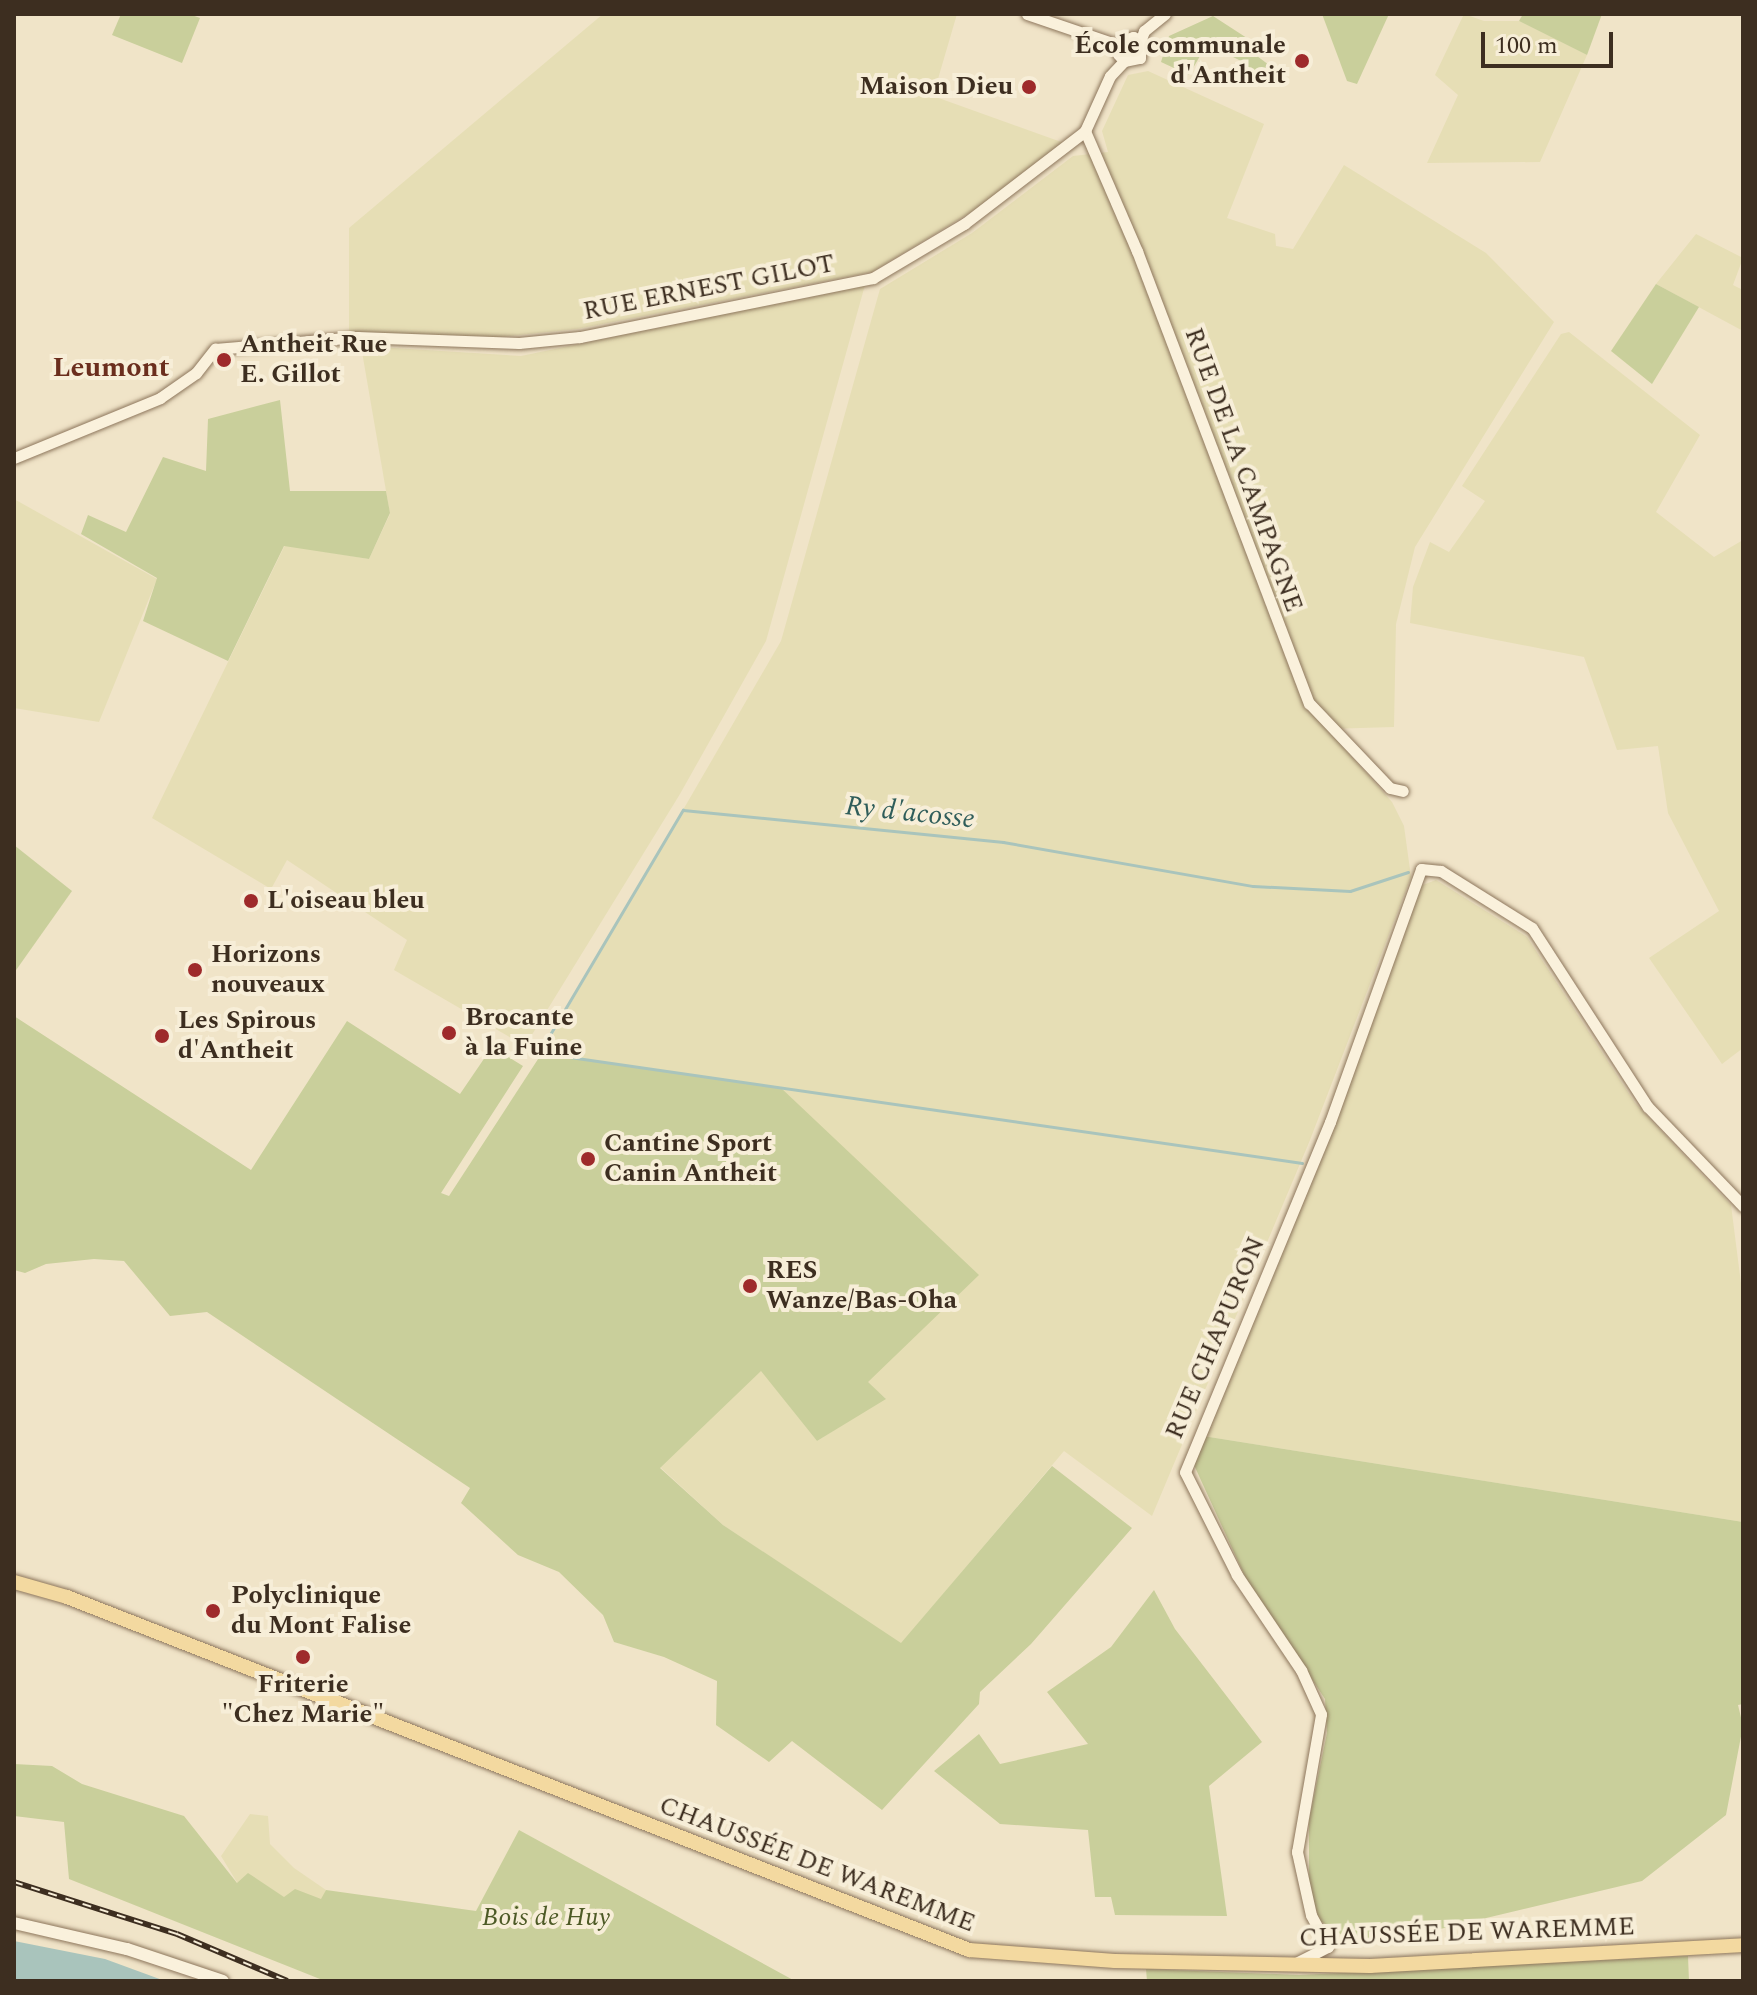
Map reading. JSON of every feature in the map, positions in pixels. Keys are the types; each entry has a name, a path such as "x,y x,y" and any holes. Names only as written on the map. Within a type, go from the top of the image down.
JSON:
{"main road":[{"name":"CHAUSSÉE DE WAREMME","path":"14,1582 67,1597 969,1950 1115,1961 1370,1966 1743,1945"},
{"path":"14,1923 127,1949 223,1981"}],"street":[{"path":"1027,14 1093,32 1118,45 1124,61"},
{"path":"1118,45 1129,37 1140,42 1144,31 1165,14"},
{"name":"RUE ERNEST GILOT","path":"14,458 160,398 196,373 215,349 357,337 534,342 873,278 964,224 1085,131 1110,76 1124,61 1140,58 1140,42"},
{"name":"RUE DE LA CAMPAGNE","path":"1085,131 1133,238 1309,703 1390,788 1403,791"},
{"name":"RUE CHAPURON","path":"1296,1963 1328,1947 1311,1915 1297,1852 1321,1714 1301,1670 1237,1575 1185,1472 1330,1122 1421,869 1441,871 1532,928 1648,1107 1743,1206"}],"shaded area":[{"path":"603,14 957,14 933,96 1064,143 986,203 872,272 577,329 471,340 349,332 349,228"},
{"path":"1464,14 1484,21 1519,21 1587,55 1540,162 1427,163 1458,95 1435,75"},
{"path":"1148,71 1264,124 1227,218 1275,234 1276,246 1293,249 1344,165 1486,253 1554,322 1415,547 1396,624 1394,727 1327,729 1392,802 1404,826 1411,877 1310,1140 1152,1516 1064,1451 901,1644 723,1525 660,1467 761,1370 817,1441 885,1398 867,1382 780,1087 542,1053 781,641 880,289 972,233 1073,156 1108,152 1102,131 1128,75"},
{"path":"1696,234 1743,258 1733,285 1743,290 1743,331 1656,284"},
{"path":"865,285 766,641 680,794 525,1046 394,970 407,940 287,860 271,889 152,818 285,545 369,559 390,514 361,346 521,356"},
{"path":"1569,332 1700,435 1656,512 1714,557 1743,540 1743,1048 1722,1064 1649,958 1719,911 1668,813 1658,746 1617,750 1584,657 1410,623 1413,587 1430,542 1449,552 1485,501 1462,486 1561,334"},
{"path":"14,499 157,579 99,722 14,708"},
{"path":"1436,880 1527,937 1635,1103 1731,1205 1743,1299 1743,1522 1203,1436 1308,1189 1420,886"},
{"path":"250,1814 268,1816 270,1844 294,1868 326,1890 322,1899 284,1897 238,1884 221,1856"}],"green space":[{"path":"121,14 189,14 200,18 182,63 112,35"},
{"path":"1322,14 1389,14 1357,84 1347,81"},
{"path":"1523,14 1602,14 1587,55 1519,21"},
{"path":"1213,16 1250,40 1249,50 1269,65 1259,82 1238,72 1243,62 1207,44 1189,75 1161,62 1169,36"},
{"path":"1656,284 1699,307 1652,384 1611,351"},
{"path":"280,400 290,491 386,491 390,513 369,559 284,546 228,661 143,621 157,578 81,534 88,515 126,532 163,457 206,471 208,419"},
{"path":"14,845 72,891 14,973"},
{"path":"14,1016 251,1170 347,1021 460,1094 492,1047 523,1066 441,1193 449,1196 542,1053 780,1087 979,1275 868,1382 886,1399 817,1441 761,1371 660,1468 723,1525 901,1643 1052,1466 1132,1528 1031,1644 980,1692 979,1704 882,1810 792,1741 769,1762 716,1725 717,1681 664,1657 614,1642 603,1615 559,1572 518,1555 461,1503 470,1488 207,1312 170,1316 124,1261 94,1259 46,1264 25,1273 14,1270"},
{"path":"1203,1436 1743,1522 1743,1704 1738,1705 1743,1726 1726,1815 1642,1881 1394,1940 1345,1937 1319,1920 1309,1884 1309,1820 1327,1733 1325,1699 1247,1581 1194,1465"},
{"path":"1154,1590 1175,1629 1262,1742 1209,1786 1227,1916 1115,1915 1111,1897 1095,1897 1088,1830 1000,1824 934,1771 979,1734 1000,1764 1088,1744 1047,1692 1111,1647"},
{"name":"Bois de Huy","path":"14,1764 52,1766 82,1784 184,1816 237,1883 248,1873 284,1897 295,1889 321,1899 326,1890 476,1911 519,1830 795,1981 325,1981 69,1879 64,1822 14,1816"},
{"path":"1688,1956 1689,1981 1147,1981 1146,1969 1299,1975"}],"water":[{"path":"14,1941 105,1959 165,1981 14,1981"}],"waterway":[{"name":"Ry d'acosse","path":"1302,1163 542,1053 542,1048 683,810 1003,842 1253,886 1350,891 1408,872"}],"railway":[{"path":"14,1882 177,1934 287,1981"}],"place":[{"name":"École communale d'Antheit","path":"1302,61"},
{"name":"Maison Dieu","path":"1029,87"},
{"name":"Antheit Rue E. Gillot","path":"224,360"},
{"name":"L'oiseau bleu","path":"251,901"},
{"name":"Horizons nouveaux","path":"195,970"},
{"name":"Brocante à la Fuine","path":"449,1033"},
{"name":"Les Spirous d'Antheit","path":"162,1036"},
{"name":"Cantine Sport Canin Antheit","path":"588,1159"},
{"name":"RES Wanze/Bas-Oha","path":"750,1286"},
{"name":"Polyclinique du Mont Falise","path":"213,1611"},
{"name":"Friterie \"Chez Marie\"","path":"303,1657"}],"district":[{"name":"Leumont","path":"111,368"}]}
